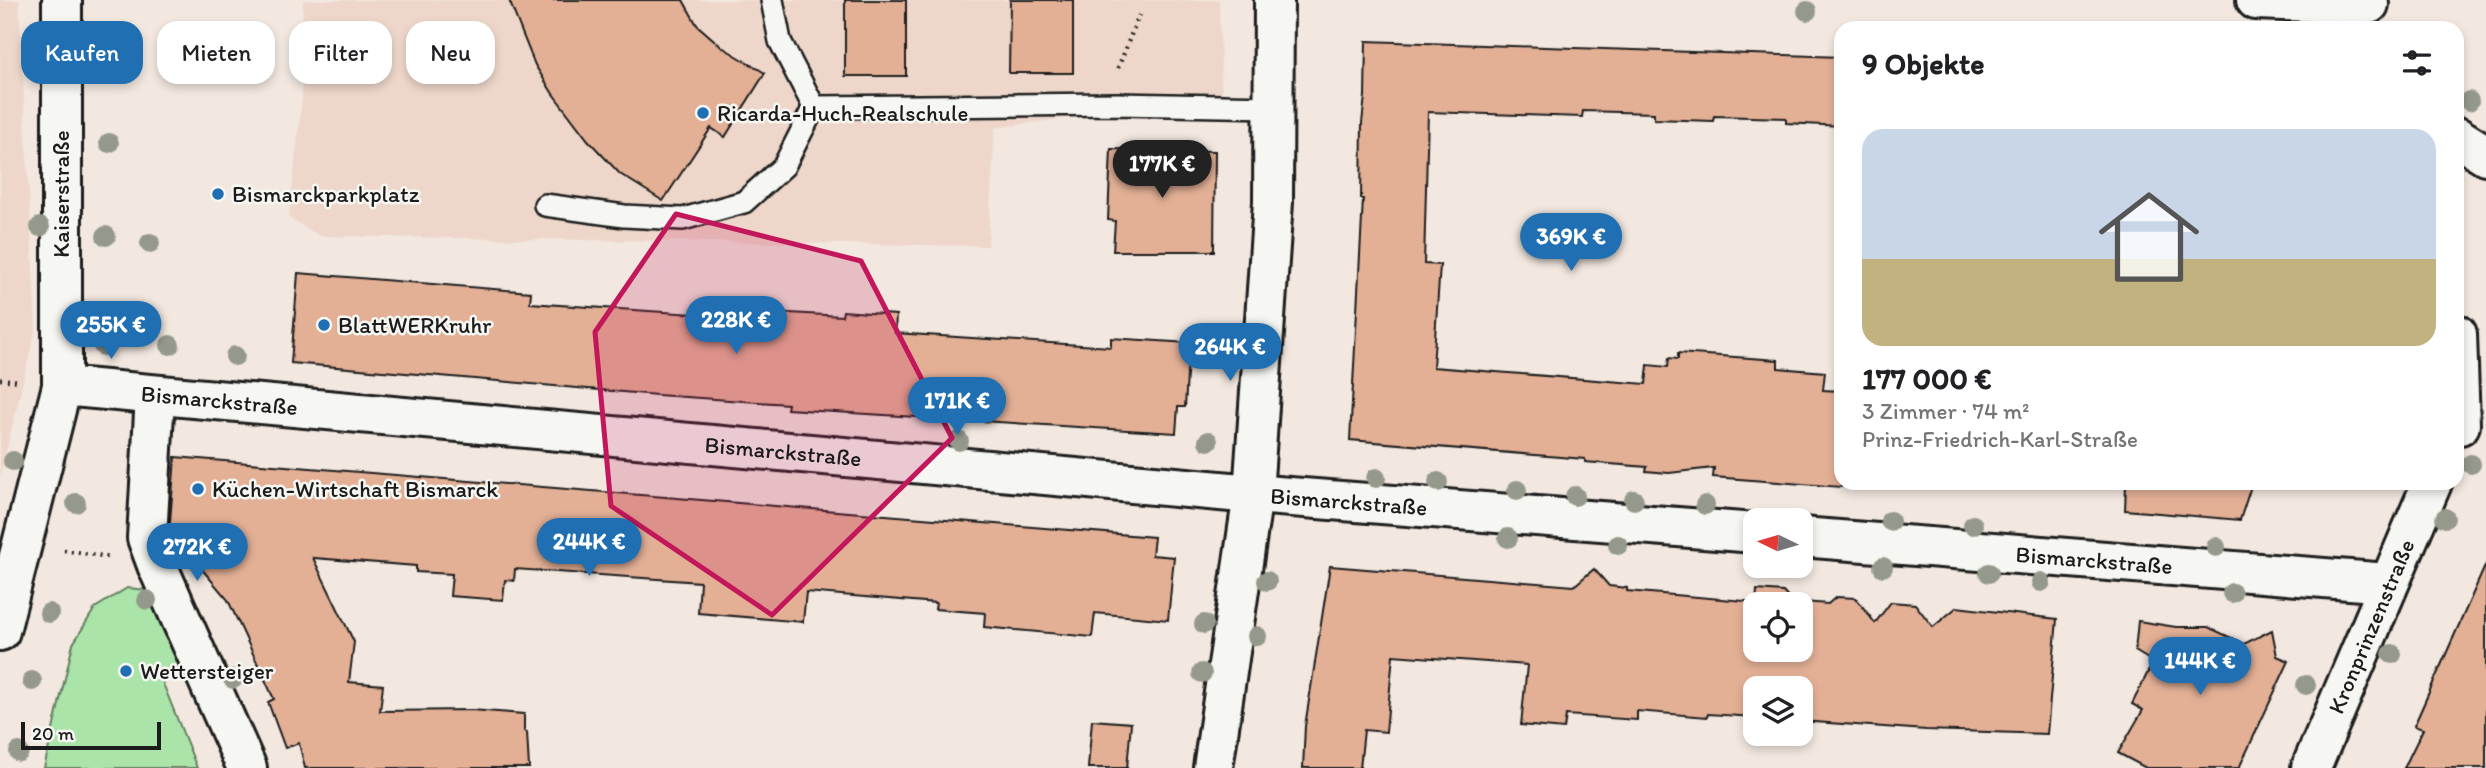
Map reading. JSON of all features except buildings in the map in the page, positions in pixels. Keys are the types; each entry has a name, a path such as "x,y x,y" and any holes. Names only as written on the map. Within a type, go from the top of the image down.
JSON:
{"street":[{"name":"Kaiserstraße","path":"0,631 62,386 62,0"},
{"path":"1213,768 1253,494 1273,202 1273,0"},
{"path":"2256,0 2372,11"},
{"path":"2464,141 2486,155"},
{"name":"Bismarckstraße","path":"62,386 1253,494 1743,532"},
{"path":"2464,419 2486,386"},
{"path":"155,396 147,538 247,768"},
{"name":"Kronprinzenstraße","path":"2311,768 2429,490"},
{"name":"Bismarckstraße","path":"1813,538 2388,583"}],"lane":[{"path":"772,0 780,41 814,107"},
{"path":"814,107 1117,104 1274,107"},
{"path":"545,205 624,216 683,219 744,202 785,166 814,107"}],"path":[{"path":"1117,104 1118,67 1139,15"},
{"path":"22,543 157,565"}],"highlighted area":[{"path":"676,214 861,261 952,438 772,615 611,506 595,332"}],"shaded area":[{"path":"0,0 19,0 21,84 23,84 36,328 0,477"},
{"name":"Ricarda-Huch-Realschule","path":"303,0 1219,0 1222,97 995,128 988,246 320,236 289,218 302,84 392,84 392,21 303,21"}],"green space":[{"path":"127,588 157,591 193,662 160,676 197,768 44,768 73,644 95,608"}],"place":[{"name":"Ricarda-Huch-Realschule","path":"703,113"},
{"name":"Bismarckparkplatz","path":"218,194"},
{"name":"BlattWERKruhr","path":"324,325"},
{"name":"Küchen-Wirtschaft Bismarck","path":"198,489"},
{"name":"Wettersteiger","path":"126,671"}]}
